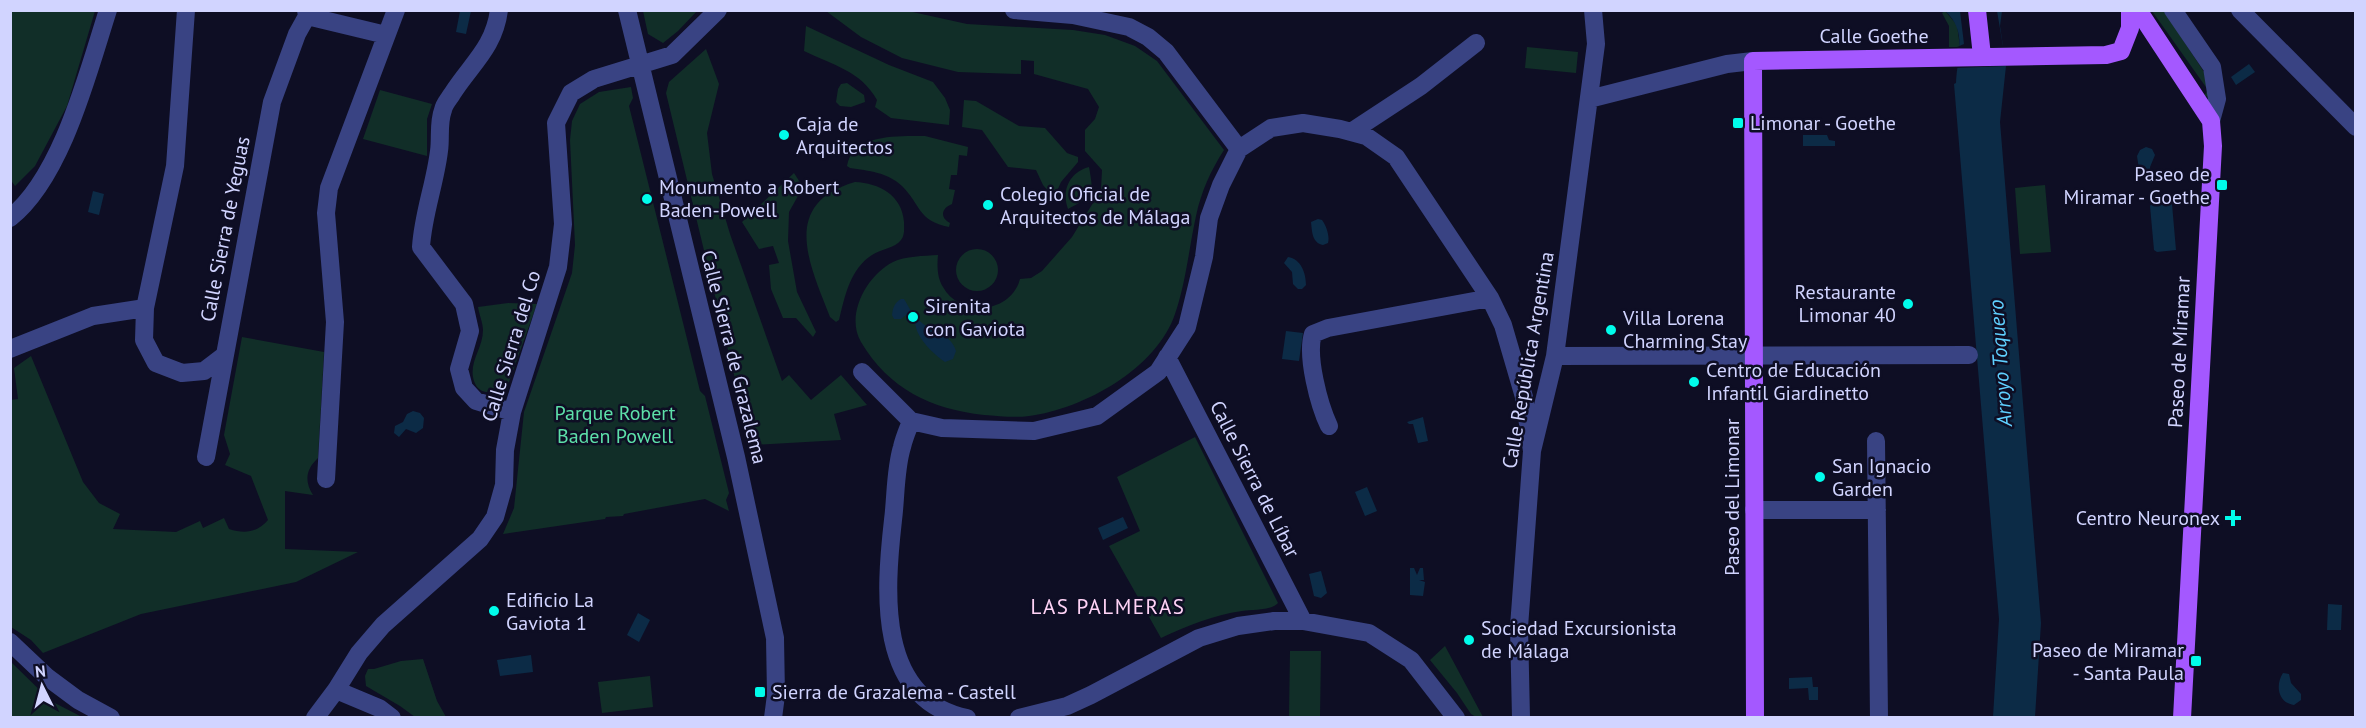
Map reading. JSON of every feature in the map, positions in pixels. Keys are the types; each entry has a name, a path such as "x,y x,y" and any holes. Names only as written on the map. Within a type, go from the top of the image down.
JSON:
{"main road":[{"path":"1977,10 1982,56"},
{"name":"Calle Goethe","path":"1753,61 2106,55 2121,51 2130,28 2130,10"},
{"path":"2138,10 2211,121"},
{"name":"Paseo del Limonar","path":"1753,61 1755,717"},
{"name":"Paseo de Miramar","path":"2182,717 2212,156 2211,121"}],"street":[{"path":"10,218 38,189 61,143 83,89 108,10"},
{"path":"186,10 175,166 145,308 144,340 156,363 182,373 204,371 225,355"},
{"path":"326,478 335,322 326,213 329,188 396,10"},
{"path":"499,10 497,28 481,56 443,109 438,159 430,203 422,225 421,247 464,304 470,331 459,369 464,388 476,401 512,412"},
{"name":"Calle Sierra de Grazalema","path":"627,10 736,457 776,638 776,695 772,717"},
{"name":"Calle Sierra del Co","path":"315,717 336,690 359,653 383,625 480,539 495,517 504,485 505,450 512,412 558,267 563,224 556,123 571,93 594,79 640,67 672,55 718,10"},
{"path":"1014,10 1073,15 1129,27 1148,38 1166,52 1239,149"},
{"name":"Calle República Argentina","path":"1521,717 1519,627 1532,451 1555,356 1596,44 1593,10"},
{"path":"2173,10 2212,68 2217,99 2211,121"},
{"path":"2240,10 2355,127"},
{"path":"307,13 386,35"},
{"name":"Calle Sierra de Yeguas","path":"206,457 272,102 307,13"},
{"path":"1351,132 1420,86 1476,43"},
{"name":"Calle Goethe","path":"1589,99 1727,64 1753,61"},
{"path":"862,372 911,421 942,428 1034,431 1097,416 1158,372 1187,327 1204,257 1209,218 1221,185 1239,149 1271,128 1303,123 1366,136 1395,157 1490,298 1503,325 1514,355 1524,397 1532,451"},
{"path":"1329,426 1322,412 1310,345 1313,334 1328,328 1490,298"},
{"path":"10,349 93,316 145,308"},
{"path":"1555,356 1969,355"},
{"name":"Calle Sierra de Líbar","path":"1167,357 1302,621"},
{"path":"911,421 901,448 887,572 887,606 891,631 898,656 909,679 928,702 949,714 968,717"},
{"path":"1876,441 1879,717"},
{"path":"1754,510 1877,510"},
{"path":"1019,717 1068,712 1199,638 1238,626 1274,621 1302,621 1369,633 1411,660 1456,717"},
{"path":"10,642 63,689 78,700 111,717"},
{"path":"336,690 379,708 392,717"}],"green space":[{"path":"10,11 95,11 67,106 35,166 15,186 10,179"},
{"path":"643,11 697,11 663,43 648,34"},
{"path":"826,11 908,11 967,24 1073,30 1105,35 1135,46 1157,61 1224,150 1201,198 1175,314 1166,334 1135,368 1116,383 1072,405 1029,416 1007,417 965,412 929,402 898,384 872,358 861,342 857,331 857,308 867,286 875,276 893,262 909,257 938,255 941,283 951,297 961,304 984,308 1007,299 1015,291 1020,279 1031,278 1042,271 1072,237 1101,190 1102,170 1085,151 1085,130 1095,119 1099,107 1088,89 1034,74 1034,61 1021,60 1021,74 958,72 902,58 861,37"},
{"path":"1945,11 1957,25 1960,47 1949,47 1949,26 1942,13"},
{"path":"2152,11 2164,11 2206,75 2211,97 2204,96 2208,90"},
{"path":"806,26 889,65 933,82 945,98 950,110 949,125 891,118 875,107 877,100 855,75 804,51"},
{"path":"1527,47 1578,52 1576,73 1525,68"},
{"path":"706,49 719,84 707,133 712,174 730,234 782,381 789,375 811,400 841,375 867,405 834,414 841,440 751,445 666,93 669,82"},
{"path":"847,83 864,95 865,102 851,107 840,106 836,102 838,89 841,84"},
{"name":"Parque Robert Baden Powell","path":"631,87 633,98 629,106 700,391 705,396 729,493 726,500 729,511 705,499 623,516 503,534 514,508 524,412 572,273 575,245 570,140 572,121 580,104 599,92"},
{"path":"380,90 432,104 427,119 427,156 363,139"},
{"path":"964,100 976,101 1019,126 1045,128 1067,153 1078,157 1078,162 1061,182 1054,198 1043,185 1036,170 1008,167 982,130 962,127"},
{"path":"925,136 968,147 967,156 959,155 957,175 951,175 949,189 955,190 952,204 943,213 944,218 950,223 949,227 931,221 896,181 878,173 847,166 851,155 858,147 868,142 891,137"},
{"path":"1089,167 1090,193 1068,209 1066,195 1072,177 1082,169"},
{"path":"794,173 803,187 789,212 788,241 797,292 816,332 813,337 796,318 783,318 771,289 769,265 779,263 773,246 759,249 742,222"},
{"path":"855,182 881,188 894,198 902,213 904,234 898,243 872,255 858,268 853,275 839,320 836,322 830,317 809,257 808,221 816,205 831,192"},
{"path":"2045,185 2051,252 2020,254 2015,188"},
{"path":"977,249 992,255 998,270 992,285 977,291 962,285 956,270 962,255"},
{"path":"508,303 537,304 509,382 501,389 485,392 477,387 473,374 483,330 478,307"},
{"path":"242,337 324,352 318,458 311,466 307,480 313,495 285,491 285,549 358,552 296,582 141,614 43,653 31,640 11,627 10,400 18,399 14,368 31,356 83,482 99,503 120,514 113,529 176,532 200,521 203,528 224,518 229,529 240,532 250,531 259,528 268,520 251,476 225,465 230,454 224,435"},
{"path":"1195,437 1278,603 1266,609 1246,610 1210,618 1161,638 1109,546 1140,531 1117,477"},
{"path":"1445,646 1483,717 1471,714 1430,660"},
{"path":"1290,651 1321,651 1320,717 1289,717"},
{"path":"423,659 437,701 446,717 415,717 366,686 365,676 368,669 401,661"},
{"path":"10,661 51,701 82,717 11,717"},
{"path":"650,676 653,707 602,713 598,682"}],"water":[{"path":"460,11 471,11 466,34 456,32"},
{"name":"Arroyo Toquero","path":"1945,11 2002,11 2000,26 2006,66 2000,122 2041,623 2035,717 1993,717 1999,619 1954,84 1956,83 1960,44 1957,27"},
{"path":"2249,64 2255,72 2236,85 2231,77"},
{"path":"1803,135 1827,135 1829,140 1835,141 1835,146 1803,146"},
{"path":"2146,147 2152,149 2155,155 2150,167 2151,176 2145,180 2140,176 2137,156 2140,150"},
{"path":"93,191 104,194 99,215 88,212"},
{"path":"2169,201 2172,204 2176,250 2157,252 2154,250 2150,206 2152,203"},
{"path":"1322,220 1328,234 1328,243 1323,245 1317,242 1312,233 1311,222"},
{"path":"1288,257 1293,258 1304,271 1306,285 1302,289 1298,289 1293,284 1292,272 1284,263"},
{"path":"901,299 904,299 919,320 942,334 954,345 956,351 953,359 945,362 930,349 920,337 914,320 910,317 906,315 901,319 894,319 893,308"},
{"path":"1286,331 1303,333 1299,361 1282,359"},
{"path":"413,411 420,413 424,418 423,428 416,433 406,429 399,437 394,433 395,426 403,422 407,414"},
{"path":"1423,417 1428,441 1418,443 1413,424 1407,422"},
{"path":"1367,487 1377,511 1365,516 1355,492"},
{"path":"1123,517 1128,528 1103,540 1098,528"},
{"path":"1410,568 1414,568 1417,575 1420,568 1423,568 1424,580 1419,580 1425,582 1423,596 1410,595"},
{"path":"1321,571 1327,593 1321,598 1314,596 1309,574"},
{"path":"2328,604 2342,605 2341,630 2327,630"},
{"path":"638,613 650,620 639,642 627,635"},
{"path":"531,655 533,672 500,676 497,660"},
{"path":"2283,673 2289,674 2291,683 2301,694 2301,700 2294,705 2284,701 2281,697 2279,683"},
{"path":"1812,677 1813,687 1818,687 1818,700 1809,700 1808,688 1789,689 1789,678"}],"pier":[{"path":"1960,11 1997,11 2003,46 2006,46 2008,58 2006,66 1956,68 1957,47 1964,44"}],"place":[{"name":"Limonar - Goethe","path":"1738,123"},
{"name":"Caja de Arquitectos","path":"784,135"},
{"name":"Paseo de Miramar - Goethe","path":"2222,185"},
{"name":"Monumento a Robert Baden-Powell","path":"647,199"},
{"name":"Colegio Oficial de Arquitectos de Málaga","path":"988,205"},
{"name":"Restaurante Limonar 40","path":"1908,304"},
{"name":"Sirenita con Gaviota","path":"913,317"},
{"name":"Villa Lorena Charming Stay","path":"1611,330"},
{"name":"Centro de Educación Infantil Giardinetto","path":"1694,382"},
{"name":"San Ignacio Garden","path":"1820,477"},
{"name":"Centro Neuronex","path":"2233,518"},
{"name":"Edificio La Gaviota 1","path":"494,611"},
{"name":"Sociedad Excursionista de Málaga","path":"1469,640"},
{"name":"Paseo de Miramar - Santa Paula","path":"2196,661"},
{"name":"Sierra de Grazalema - Castell","path":"760,692"}],"district":[{"name":"LAS PALMERAS","path":"1108,606"}]}
